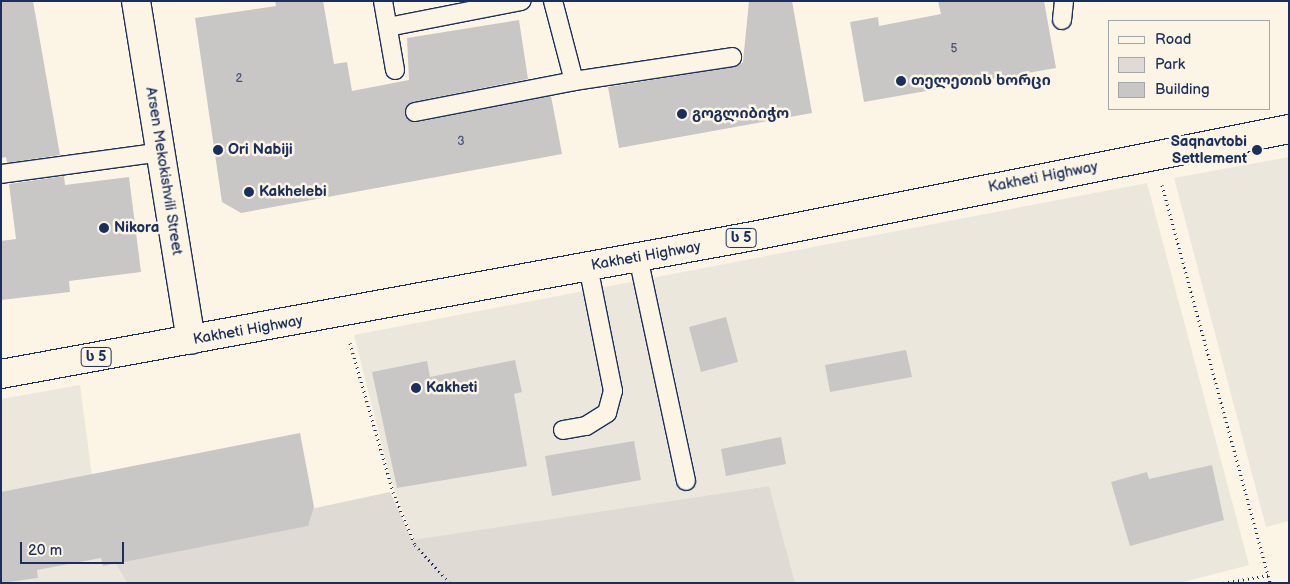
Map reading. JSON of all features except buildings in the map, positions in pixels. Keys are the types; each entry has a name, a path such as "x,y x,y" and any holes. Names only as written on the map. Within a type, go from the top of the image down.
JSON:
{"main road":[{"name":"Arsen Mekokishvili Street","path":"136,1 191,340"},
{"name":"Kakheti Highway","path":"1,374 638,257 1289,129"}],"lane":[{"path":"383,1 395,70"},
{"path":"388,27 521,1"},
{"path":"553,1 574,81"},
{"path":"1062,20 1064,1"},
{"path":"415,112 574,81 732,57"},
{"path":"1,174 160,152"},
{"path":"638,257 686,481"},
{"path":"564,430 586,426 607,413 613,391 588,266"}],"path":[{"path":"1154,155 1270,583"},
{"path":"343,312 393,492 415,546 450,583"},
{"path":"1223,583 1269,575"}],"shaded area":[{"path":"1289,157 1289,521 1266,527 1174,178"},
{"path":"1147,183 1249,565 1180,583 795,583 768,486 414,540 391,481 354,335"},
{"path":"80,385 100,537 127,583 1,583 1,399"}],"green space":[{"path":"769,486 795,583 127,583 109,552 390,492 412,540"}],"place":[{"name":"თელეთის ხორცი","path":"901,81"},
{"name":"გოგლიბიჭო","path":"682,114"},
{"name":"Ori Nabiji","path":"218,150"},
{"name":"Saqnavtobi Settlement","path":"1257,150"},
{"name":"Kakhelebi","path":"249,192"},
{"name":"Nikora","path":"104,228"},
{"name":"Kakheti","path":"416,388"}]}
